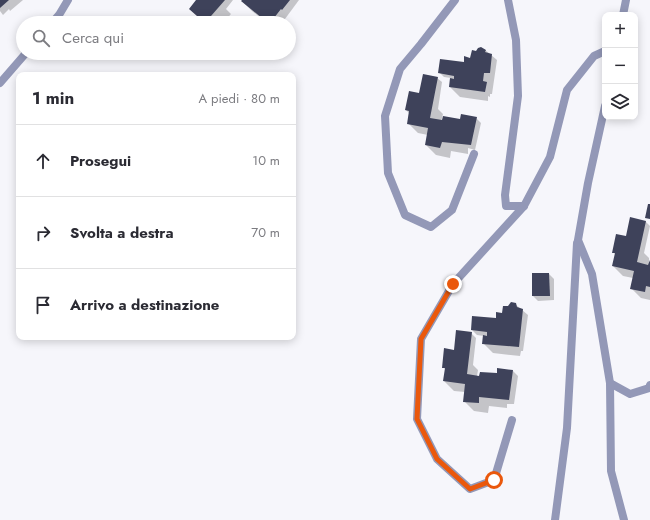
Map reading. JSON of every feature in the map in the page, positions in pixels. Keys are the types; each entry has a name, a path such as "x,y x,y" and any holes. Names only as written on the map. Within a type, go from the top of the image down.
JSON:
{"street":[{"path":"58,16 68,0"},
{"path":"455,0 400,69 385,116 388,173 405,215 431,227 452,210 474,154"},
{"path":"508,0 516,40 518,96 505,195 506,206 524,206"},
{"path":"624,12 626,0"},
{"path":"512,420 494,480 470,489 437,459 417,419 421,339 453,284 524,206 550,157 567,90 594,56 602,52"},
{"path":"0,82 20,60"},
{"path":"555,520 566,428 578,240 588,183 602,120"},
{"path":"578,240 592,274 610,383 611,471 624,520"},
{"path":"610,383 630,394 649,388 650,385"}],"building":[{"path":"0,0 9,0 0,8"},
{"path":"196,0 225,0 211,16 197,16 189,9"},
{"path":"290,0 276,16 259,16 241,1"},
{"path":"481,47 486,50 485,52 492,54 490,73 484,73 483,81 487,82 485,92 449,87 450,78 454,79 454,76 438,73 440,59 464,62 464,56 470,58 472,50 476,51"},
{"path":"423,74 438,77 430,118 442,120 443,116 460,119 461,114 477,117 471,145 442,142 440,148 425,145 428,128 407,124 409,111 405,110 409,91 419,93"},
{"path":"648,204 650,204 650,219 645,218"},
{"path":"630,217 646,221 637,262 648,265 650,260 650,287 646,286 645,292 630,289 634,271 612,266 615,253 612,253 616,234 626,236"},
{"path":"532,273 549,273 550,296 532,296"},
{"path":"511,302 516,303 517,307 523,309 519,347 482,344 483,335 487,336 487,332 471,330 472,316 496,318 496,312 502,313 503,306 508,306"},
{"path":"456,330 472,332 467,374 479,376 480,372 497,373 497,368 513,370 509,400 479,397 479,403 463,402 465,384 443,381 445,368 442,368 444,348 454,350"}],"route":[{"path":"453,284 421,339 417,419 437,459 470,489 494,480"}]}
